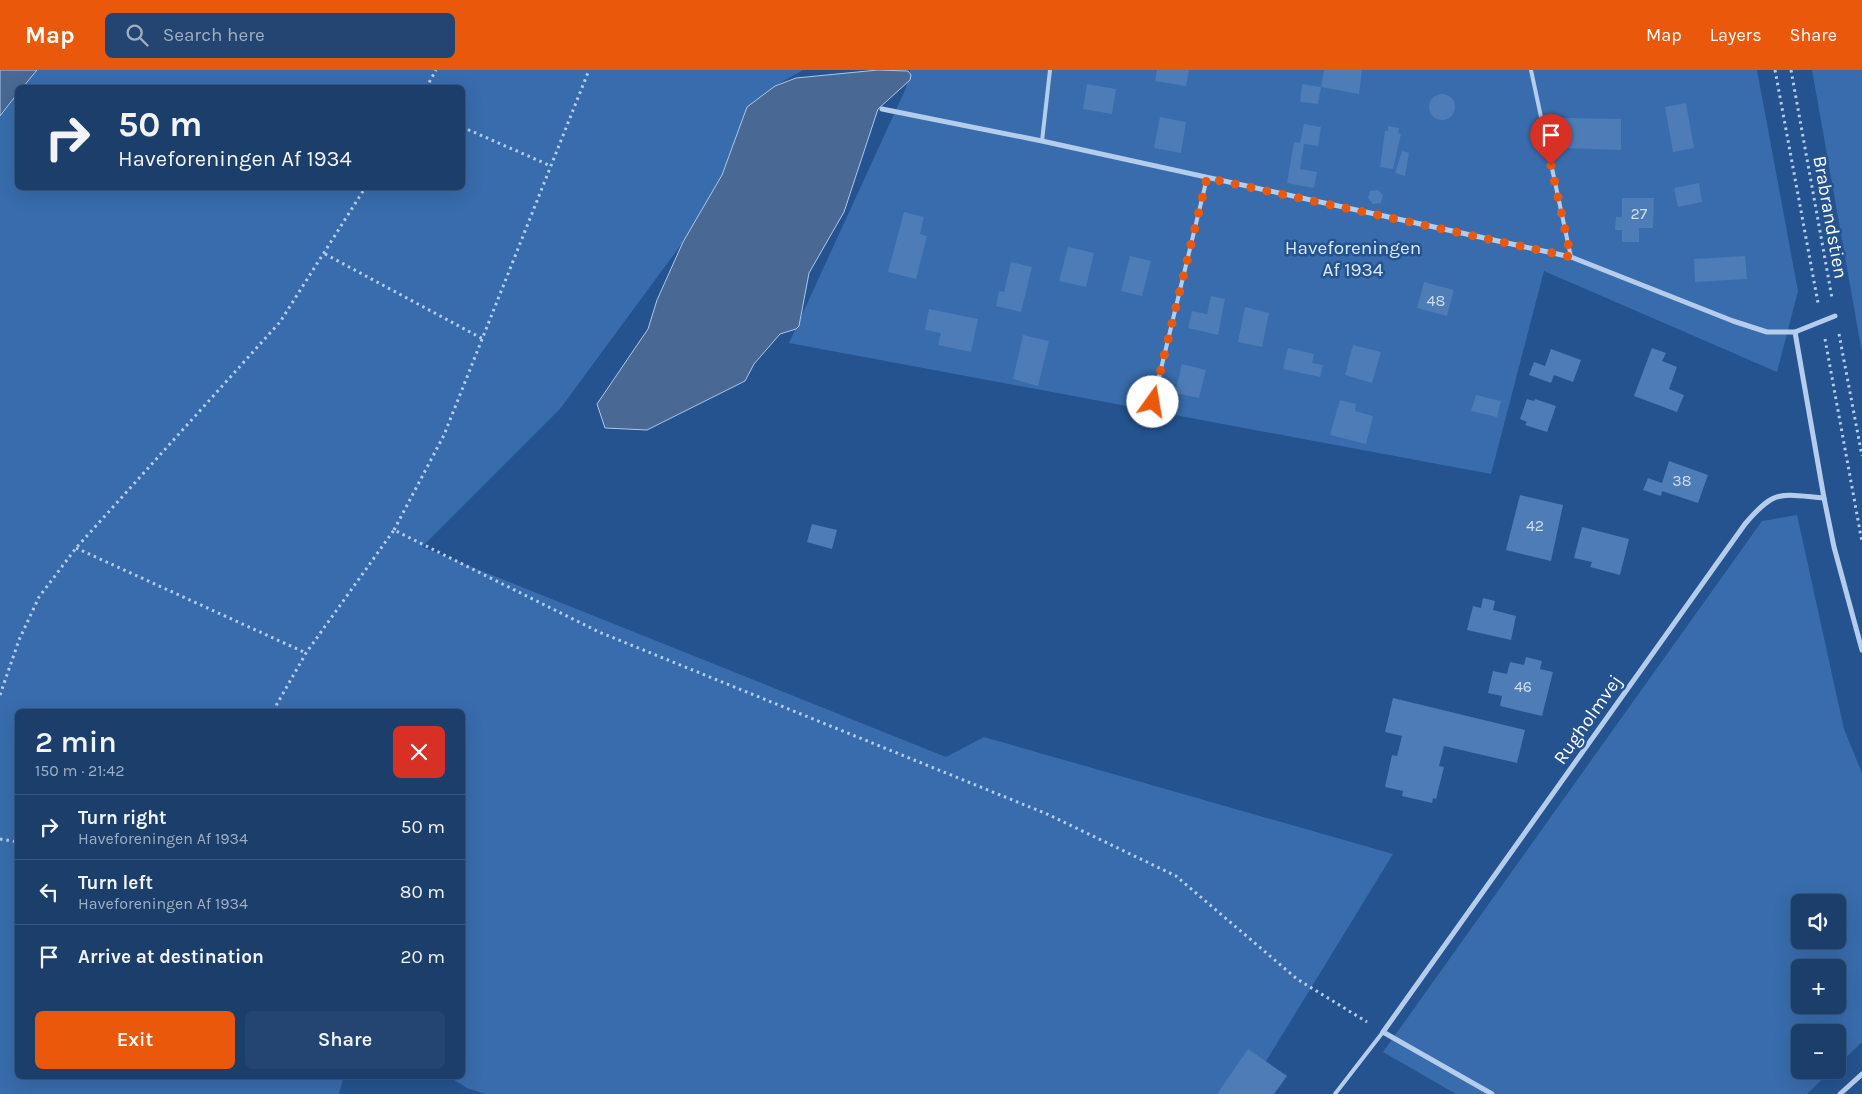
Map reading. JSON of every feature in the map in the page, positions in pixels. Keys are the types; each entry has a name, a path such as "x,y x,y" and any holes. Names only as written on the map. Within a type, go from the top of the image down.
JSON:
{"street":[{"path":"882,109 1042,140 1571,257 1733,321 1768,332 1796,332 1835,316"},
{"path":"1796,332 1834,547 1862,650"},
{"name":"Rugholmvej","path":"1383,1032 1745,524 1764,502 1783,494 1824,498"},
{"path":"1383,1032 1492,1094"},
{"path":"1840,1094 1862,1074"}],"lane":[{"path":"1042,140 1050,70"},
{"path":"1531,70 1571,257"},
{"path":"1153,402 1207,178"},
{"path":"1335,1094 1383,1032"}],"path":[{"path":"428,85 436,70"},
{"path":"274,709 306,652 394,530 444,435 589,70"},
{"name":"Brabrandstien","path":"1791,70 1862,456"},
{"path":"465,128 551,166"},
{"path":"0,695 18,640 39,597 76,548 280,322 325,254 364,190"},
{"path":"325,254 483,339"},
{"path":"394,530 598,632 1047,814 1176,876 1297,979 1383,1032"},
{"path":"76,548 306,652"},
{"path":"0,839 15,842"}],"green space":[{"path":"37,70 803,70 775,86 747,107 722,175 683,242 560,409 422,547 946,757 984,737 1393,854 1246,1094 485,1094 467,1088 453,1079 465,1079 465,709 15,709 15,1079 343,1079 339,1094 0,1094 0,116 15,97 15,190 465,190 465,85 25,85"},
{"name":"Haveforeningen Af 1934","path":"910,70 1757,70 1798,291 1777,372 1544,271 1491,474 789,343 906,88"},
{"path":"1812,70 1862,70 1862,353"},
{"path":"1797,515 1844,729 1862,773 1862,1042 1846,1057 1846,1024 1791,1024 1791,1079 1823,1079 1807,1094 1456,1094 1383,1052 1762,521"}],"shaded area":[{"path":"0,70 37,70 25,85 15,85 15,97 0,116"},
{"path":"878,70 908,71 911,75 910,80 878,109 844,212 809,273 799,326 796,329 780,334 754,364 745,381 647,430 605,428 597,404 648,329 657,300 683,242 722,175 747,107 775,86 796,78"}],"building":[{"path":"1157,70 1189,70 1186,86 1155,81"},
{"path":"1324,70 1362,70 1359,94 1321,87"},
{"path":"1087,84 1116,89 1112,114 1083,109"},
{"path":"1302,84 1321,87 1318,104 1300,102"},
{"path":"1442,94 1451,98 1455,107 1451,116 1442,120 1433,116 1429,107 1433,98"},
{"path":"1686,103 1694,148 1673,152 1665,107"},
{"path":"1160,117 1186,122 1181,153 1154,148"},
{"path":"1564,118 1621,119 1621,150 1563,148"},
{"path":"1304,124 1321,127 1318,146 1304,144 1300,169 1317,172 1314,188 1287,183 1294,142 1300,143"},
{"path":"1388,126 1399,128 1398,133 1401,134 1393,169 1380,167 1385,131 1388,131"},
{"path":"1402,151 1409,153 1405,176 1395,173"},
{"path":"1699,183 1702,202 1678,207 1674,188"},
{"path":"1378,190 1383,195 1381,203 1373,204 1368,198 1370,191"},
{"path":"1622,198 1654,198 1653,228 1639,228 1639,242 1622,242 1622,230 1615,230 1616,217 1622,217"},
{"path":"904,212 924,217 920,234 927,236 916,279 888,272"},
{"path":"1068,247 1094,253 1086,287 1059,281"},
{"path":"1130,256 1151,261 1142,296 1121,291"},
{"path":"1745,256 1747,279 1695,282 1694,259"},
{"path":"1011,262 1032,267 1021,312 996,306 999,291 1004,292"},
{"path":"1424,282 1454,290 1447,316 1417,308"},
{"path":"1211,296 1225,299 1218,335 1188,328 1192,311 1207,314"},
{"path":"1245,307 1269,313 1262,347 1238,342"},
{"path":"929,309 978,319 971,352 938,345 941,333 925,330"},
{"path":"1023,335 1049,341 1038,386 1013,379"},
{"path":"1353,345 1381,352 1372,383 1345,375"},
{"path":"1288,348 1314,354 1312,363 1323,365 1320,377 1283,369"},
{"path":"1652,348 1666,353 1662,361 1677,367 1669,389 1684,395 1677,412 1634,396"},
{"path":"1551,349 1581,360 1573,382 1554,375 1551,383 1529,375 1534,362 1545,366"},
{"path":"1182,364 1206,370 1199,398 1175,393"},
{"path":"1476,395 1501,401 1497,417 1471,411"},
{"path":"1527,399 1534,401 1535,399 1556,406 1547,432 1525,425 1527,422 1520,419"},
{"path":"1340,400 1356,404 1355,411 1373,416 1366,444 1330,435"},
{"path":"1669,461 1708,475 1698,503 1662,491 1661,496 1643,490 1648,478 1662,483"},
{"path":"1520,495 1563,505 1551,561 1506,550"},
{"path":"812,524 837,530 832,549 807,542"},
{"path":"1582,527 1629,539 1620,575 1590,567 1592,562 1574,558"},
{"path":"1483,598 1495,601 1493,610 1516,616 1511,640 1467,630 1473,606 1481,608"},
{"path":"1526,657 1542,661 1540,669 1553,672 1542,716 1500,706 1502,696 1488,693 1493,671 1507,674 1510,662 1524,665"},
{"path":"1393,698 1525,730 1517,763 1444,746 1439,766 1444,767 1436,799 1433,798 1432,803 1402,796 1403,791 1385,787 1392,755 1397,756 1402,736 1385,732"},
{"path":"1248,1049 1287,1076 1274,1094 1217,1094"}],"route":[{"path":"1153,402 1207,178 1571,257 1551,165"}]}
